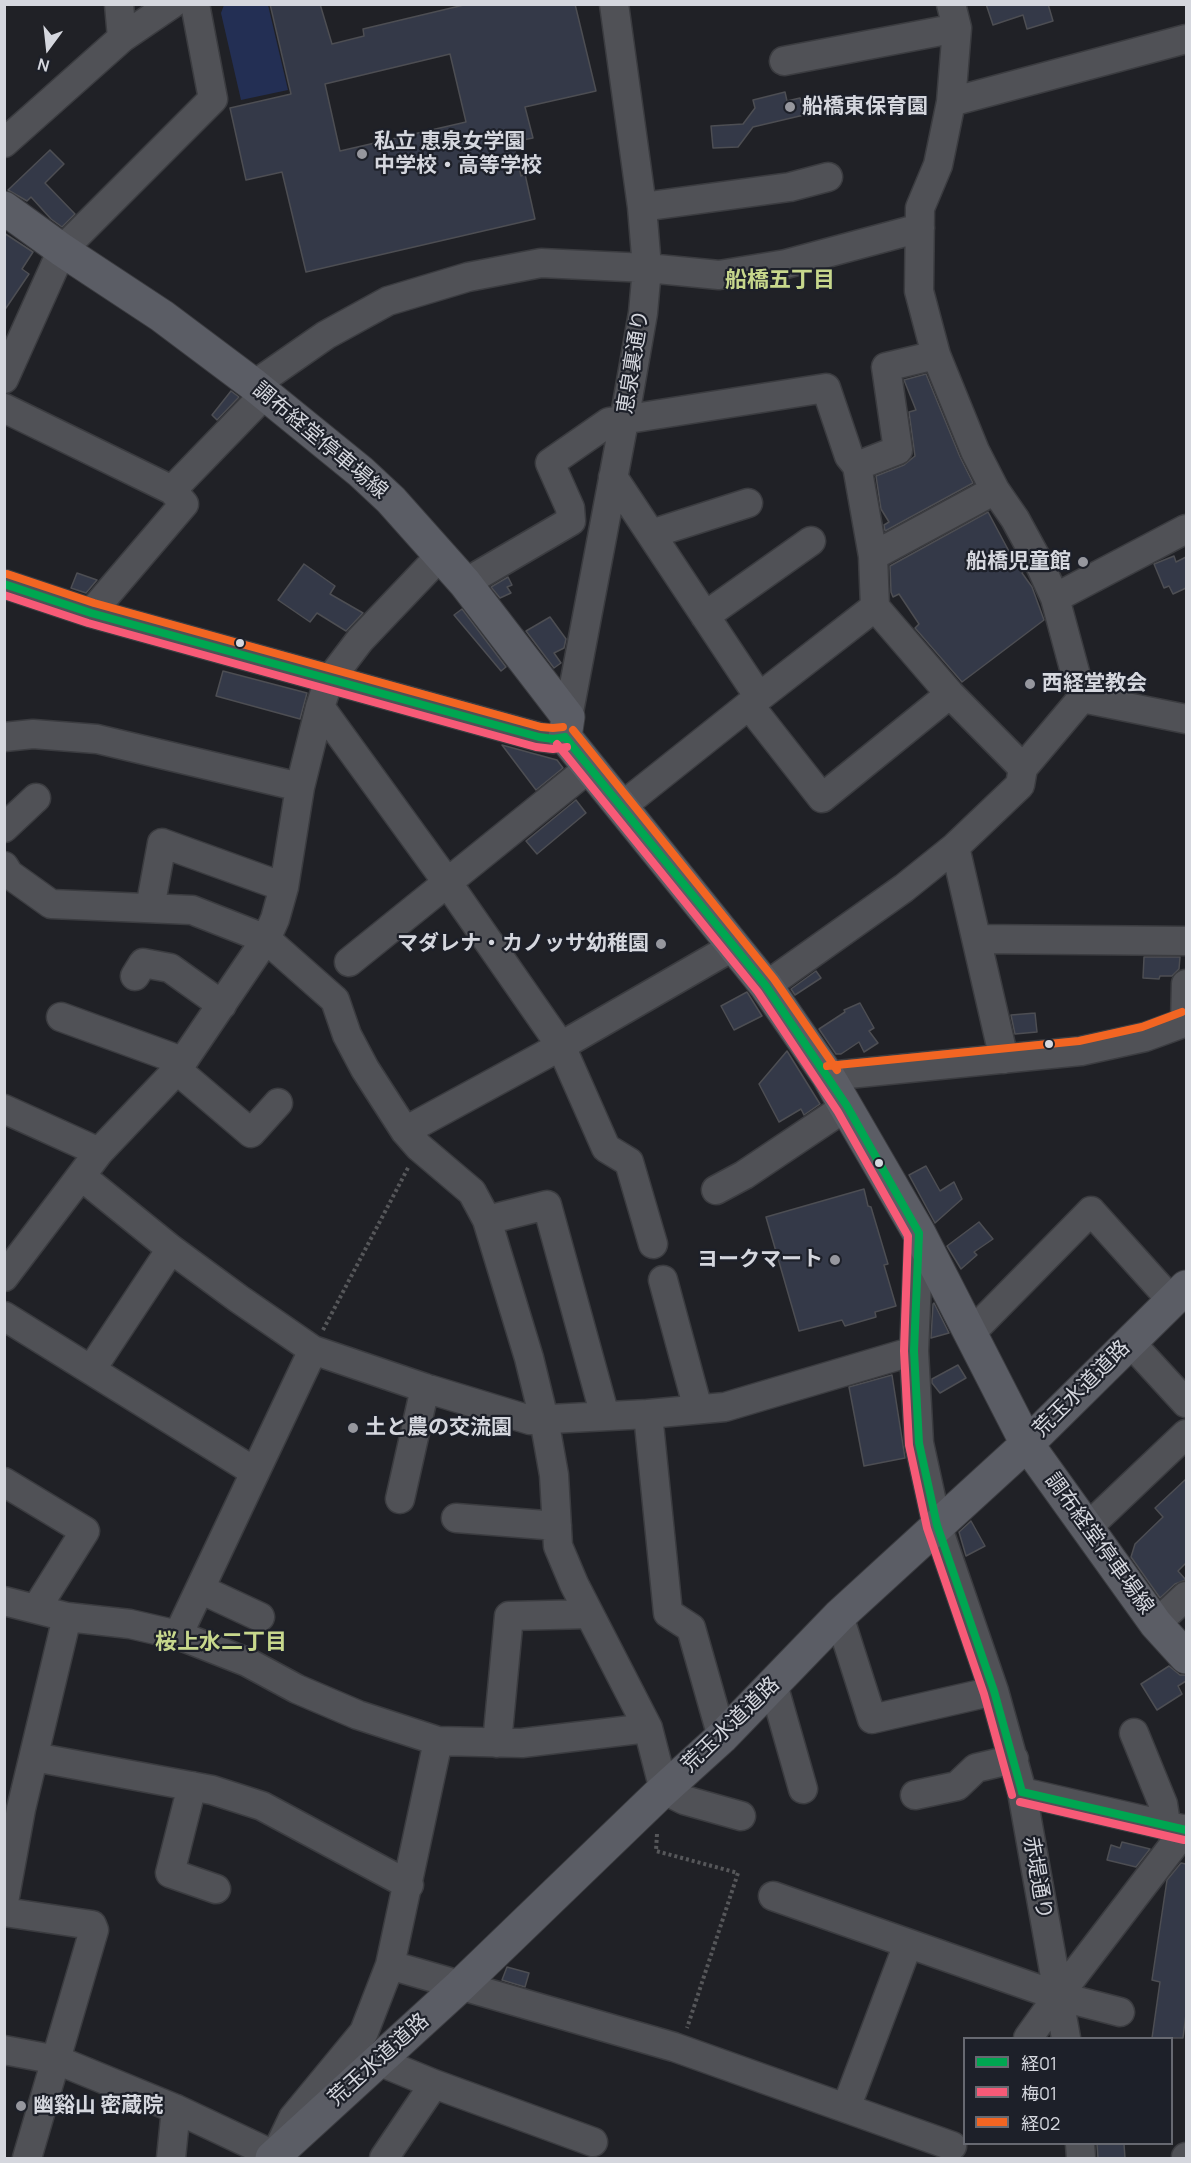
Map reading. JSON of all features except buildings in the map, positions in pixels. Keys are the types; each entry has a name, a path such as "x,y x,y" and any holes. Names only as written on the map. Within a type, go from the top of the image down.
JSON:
{"main road":[{"name":"調布経堂停車場線","path":"4,208 62,250 162,316 260,390 362,472 391,500 465,583 566,727"},
{"path":"566,727 589,768 766,986 847,1106 919,1233"},
{"name":"調布経堂停車場線","path":"919,1233 972,1332 1027,1444 1156,1624 1186,1657"},
{"name":"荒玉水道道路","path":"276,2157 722,1737 839,1616 1027,1444 1179,1294"}],"street":[{"path":"119,4 122,38"},
{"path":"4,143 122,38 172,4"},
{"path":"4,379 62,250 213,99 195,4"},
{"name":"恵泉裏通り","path":"566,727 624,421 643,313 647,268 642,207 614,4"},
{"path":"784,61 954,16 951,102 938,165 920,208 919,291 936,355 975,451 995,490 1015,519 1039,563 1055,598 1082,698"},
{"path":"951,102 1186,39"},
{"path":"642,207 790,187 828,177"},
{"path":"172,490 260,390 326,335 388,302 468,277 541,263 647,268 719,275 806,259 920,228"},
{"path":"857,466 897,450 886,367 936,355"},
{"path":"465,583 571,521 570,508 550,463 609,422 826,388 849,456 857,466 873,555 875,607 950,693 1023,768"},
{"path":"4,408 172,490 184,504 91,613"},
{"path":"613,477 705,616 754,701 822,798 950,693"},
{"path":"873,555 995,490"},
{"path":"651,534 748,503"},
{"path":"1055,598 1186,529"},
{"path":"705,616 811,541"},
{"path":"4,1277 99,1152 179,1066 266,939 276,919 284,887 300,786 320,707 331,678 360,640 441,555"},
{"path":"4,584 91,613 539,737 553,739 566,727"},
{"path":"621,807 875,607"},
{"path":"1082,698 1186,719"},
{"path":"766,986 904,888 955,847 1020,785 1023,768 1082,698"},
{"path":"320,707 447,882 561,1046 606,1148 629,1162 652,1244"},
{"path":"4,737 33,734 98,739 300,786"},
{"path":"349,963 589,768"},
{"path":"4,828 36,798"},
{"path":"150,908 162,843 284,887"},
{"path":"955,847 1004,1059"},
{"path":"6,874 51,904 192,910 266,939 335,1000 365,1069 412,1139 472,1192 487,1220 529,1359 544,1419 554,1475 558,1546 589,1614 648,1728 661,1792 741,1816"},
{"path":"977,939 1186,941"},
{"path":"412,1139 561,1046 734,946"},
{"path":"135,976 143,963 170,968 222,1005"},
{"path":"828,1076 1043,1056 1112,1046 1186,1022 1186,984"},
{"path":"61,1017 179,1066 251,1133 278,1103"},
{"path":"716,1190 744,1175 847,1106"},
{"path":"4,1109 99,1152"},
{"path":"81,1176 171,1249 313,1350 530,1420 648,1414 725,1407 914,1352"},
{"path":"487,1220 547,1205 605,1416"},
{"path":"972,1332 1090,1211 1179,1294"},
{"name":"赤堤通り","path":"919,1233 914,1352 920,1443 937,1525 994,1691 1014,1759 1022,1792 1066,2037"},
{"path":"91,1370 171,1249"},
{"path":"663,1280 698,1409"},
{"path":"4,1316 255,1472"},
{"path":"1130,1342 1186,1403"},
{"path":"178,1635 313,1350"},
{"path":"400,1499 425,1388"},
{"path":"648,1414 668,1613 690,1628 722,1737"},
{"path":"1088,1527 1186,1434"},
{"path":"4,1482 85,1532 36,1609"},
{"path":"456,1518 557,1526"},
{"path":"200,1589 260,1617"},
{"path":"1156,1624 1186,1596"},
{"path":"4,1601 67,1617 130,1624 178,1635 247,1662 297,1689 358,1715 438,1741 522,1743 648,1728"},
{"path":"497,1743 509,1616 589,1614"},
{"path":"839,1616 872,1719 994,1691"},
{"path":"4,1902 13,1807 34,1757 67,1617"},
{"path":"773,1684 803,1789"},
{"path":"1134,1733 1163,1804 1179,1828"},
{"path":"4,2050 57,2060 176,2109 276,2157 293,2118 364,2032 390,1965 409,1885 438,1741"},
{"path":"34,1757 212,1790 262,1806 409,1885"},
{"path":"915,1794 957,1786 976,1768 1014,1759"},
{"path":"192,1786 170,1873 216,1889"},
{"path":"1022,1792 1179,1828"},
{"path":"1029,2037 1179,1828"},
{"path":"772,1896 1058,1996 1120,2012"},
{"path":"4,1912 92,1925 94,1930 27,2158"},
{"path":"846,2108 908,1944"},
{"path":"390,1965 680,2049 954,2144"},
{"path":"378,2061 593,2142"},
{"path":"384,2158 434,2084"},
{"path":"171,2158 176,2109"}],"path":[{"path":"313,1350 412,1139"},
{"path":"661,1792 656,1851 738,1873 680,2049"}],"shaded area":[{"path":"224,5 268,5 288,90 241,100 221,13"}],"transit line":[{"name":"経02","path":"7,574 94,603 541,727 563,727"},
{"name":"経01","path":"4,584 91,613 539,737 553,739 565,737"},
{"name":"梅01","path":"4,595 88,623 536,747 553,749 567,747"},
{"name":"経02","path":"573,730 774,979 837,1070"},
{"name":"経01","path":"565,737 766,986 847,1106 919,1233 914,1351 919,1443 937,1525 994,1691 1022,1792"},
{"name":"梅01","path":"557,744 758,992 838,1112 908,1236 904,1351 909,1445 927,1528 984,1694 1012,1795"},
{"name":"経02","path":"827,1066 1079,1041 1142,1027 1182,1012"},
{"name":"経01","path":"1022,1792 1186,1830"},
{"name":"梅01","path":"1020,1802 1184,1840"}],"place":[{"name":"船橋東保育園","path":"790,107"},
{"name":"私立 恵泉女学園 中学校・高等学校","path":"362,154"},
{"name":"船橋児童館","path":"1083,562"},
{"name":"西経堂教会","path":"1030,684"},
{"name":"マダレナ・カノッサ幼稚園","path":"661,944"},
{"name":"ヨークマート","path":"835,1260"},
{"name":"土と農の交流園","path":"353,1428"},
{"name":"幽谿山 密蔵院","path":"21,2106"}],"district":[{"name":"船橋五丁目","path":"780,281"},
{"name":"桜上水二丁目","path":"221,1643"}]}
